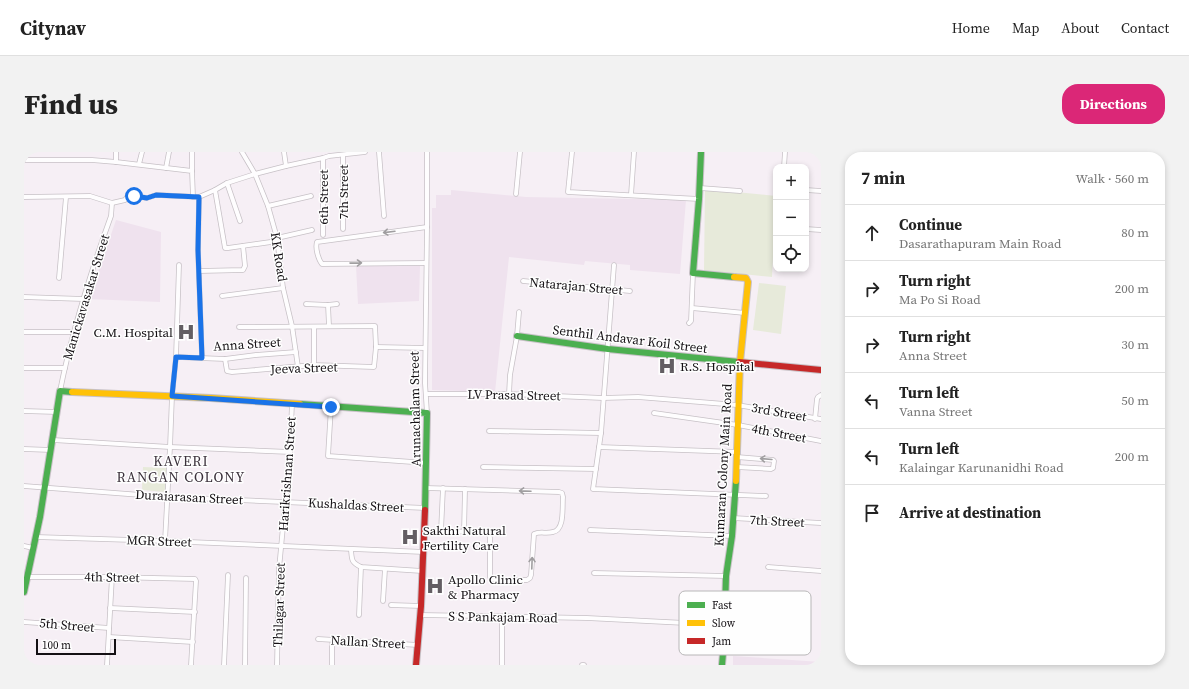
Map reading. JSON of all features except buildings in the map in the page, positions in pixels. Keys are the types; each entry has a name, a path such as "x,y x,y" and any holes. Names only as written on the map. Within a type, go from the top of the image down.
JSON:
{"street":[{"path":"116,152 116,162"},
{"path":"139,164 142,152"},
{"path":"166,168 169,152"},
{"path":"192,152 193,197"},
{"name":"KK Road","path":"242,152 255,174 268,206 277,240 283,288 292,326 298,367"},
{"path":"284,152 286,166"},
{"path":"24,197 90,196 112,203 134,196 147,198 156,195 199,197 227,183 255,174 323,158 329,154 365,152"},
{"path":"379,152 384,216"},
{"name":"Arunachalam Street","path":"416,665 424,552 427,463 425,348 427,152"},
{"path":"516,194 520,152"},
{"path":"572,152 568,192 699,199"},
{"path":"630,196 634,152"},
{"path":"689,323 691,322 692,308 701,152"},
{"path":"784,164 785,152"},
{"name":"7th Street","path":"343,229 346,154"},
{"name":"6th Street","path":"323,158 323,235"},
{"path":"24,160 92,160 192,171"},
{"path":"227,183 240,221"},
{"path":"700,188 740,191"},
{"path":"215,190 225,248 277,240 312,230"},
{"path":"809,190 821,191"},
{"path":"268,206 311,196"},
{"path":"59,278 66,197"},
{"path":"199,197 198,250 202,358"},
{"name":"Manickavasakar Street","path":"60,391 73,332 111,216 112,203"},
{"path":"426,263 322,264 319,261 316,245 317,242 427,227"},
{"path":"809,229 821,230"},
{"path":"199,271 243,270 245,266 243,246"},
{"path":"165,540 172,396 176,357 179,265"},
{"path":"614,265 599,447 593,489 766,496"},
{"path":"693,273 748,279 740,362"},
{"name":"Natarajan Street","path":"523,281 613,288 630,291"},
{"path":"222,296 283,288"},
{"path":"24,297 83,299"},
{"path":"306,304 337,304"},
{"path":"328,305 329,326"},
{"path":"692,308 745,313"},
{"path":"509,394 519,312"},
{"path":"239,326 375,326 376,346 425,348"},
{"path":"314,326 314,365"},
{"path":"24,332 73,332"},
{"name":"Senthil Andavar Koil Street","path":"517,336 608,349 821,370"},
{"name":"Jeeva Street","path":"225,359 227,371 232,372 314,365 374,366 376,346"},
{"name":"Anna Street","path":"176,357 225,359 256,354 296,352"},
{"name":"Kumaran Colony Main Road","path":"726,591 726,576 736,494 740,362"},
{"path":"24,368 65,368"},
{"path":"24,592 45,488 60,391 292,403 427,413"},
{"name":"LV Prasad Street","path":"426,394 509,394 603,398 638,397 738,405"},
{"path":"815,419 817,399 821,395"},
{"name":"Harikrishnan Street","path":"281,545 290,452 292,403"},
{"name":"3rd Street","path":"738,405 821,419"},
{"path":"331,407 328,456 427,463"},
{"path":"24,411 57,412"},
{"name":"4th Street","path":"654,413 738,425 821,441"},
{"path":"489,431 600,433"},
{"path":"52,440 290,452"},
{"path":"599,447 737,454 773,460 774,462 773,468 771,469 737,467"},
{"path":"24,448 51,450"},
{"path":"484,467 596,469"},
{"name":"Duraiarasan Street","path":"24,486 168,497 286,502"},
{"path":"425,531 486,532 489,534 490,538 490,577 495,580 527,580 531,575 534,534 536,532 553,532 560,528 563,497 562,493 559,492 426,488"},
{"path":"441,531 443,488"},
{"path":"464,532 465,489"},
{"name":"Kushaldas Street","path":"286,502 426,508"},
{"name":"7th Street","path":"733,518 821,523"},
{"path":"590,530 732,536"},
{"name":"MGR Street","path":"36,537 165,540 281,545 351,550 424,552"},
{"name":"Thilagar Street","path":"277,665 281,545"},
{"path":"24,546 33,548"},
{"path":"351,550 353,563 361,568 422,571"},
{"path":"768,567 821,571"},
{"path":"359,615 361,568"},
{"path":"383,601 385,569"},
{"path":"594,573 726,576"},
{"path":"224,665 228,575"},
{"name":"4th Street","path":"28,577 195,579 194,612"},
{"path":"107,665 112,577"},
{"path":"245,665 246,578"},
{"path":"391,605 421,606"},
{"path":"110,608 194,612 191,665"},
{"name":"S S Pankajam Road","path":"420,615 587,618 679,622"},
{"path":"502,617 502,665"},
{"name":"5th Street","path":"24,622 109,628"},
{"path":"109,637 193,642"},
{"name":"Nallan Street","path":"318,639 418,644"},
{"path":"332,644 332,665"},
{"name":"Kumaran Colony Main Road","path":"722,665 723,655"}],"shaded area":[{"path":"451,190 526,197 686,200 680,274 630,270 630,265 585,261 584,265 509,257 495,392 432,390 432,208 436,208 436,195 451,195"},
{"path":"116,220 161,232 160,302 89,299"},
{"path":"356,266 420,266 419,301 358,304"},
{"path":"733,656 821,662 821,665 733,665"}],"green space":[{"path":"705,189 773,196 772,277 704,270"},
{"path":"759,283 786,286 781,334 753,330"},
{"path":"143,467 167,468 165,492 142,490"}],"traffic: fast":[{"path":"701,152 693,273 734,277"},
{"path":"517,336 608,349 739,362"},
{"path":"24,592 40,517 60,391 72,392"},
{"path":"300,404 427,413 425,510"},
{"path":"726,591 726,576 732,536 736,481"},
{"path":"722,665 723,655"}],"traffic: slow":[{"path":"734,277 746,278 748,282 740,362 736,481"},
{"path":"72,392 211,398 300,404"}],"traffic: jam":[{"path":"739,362 821,370"},
{"path":"416,665 421,606 425,510"}],"place":[{"name":"C.M. Hospital","path":"186,332"},
{"name":"R.S. Hospital","path":"667,366"},
{"name":"Sakthi Natural Fertility Care","path":"410,537"},
{"name":"Apollo Clinic & Pharmacy","path":"435,586"}],"district":[{"name":"KAVERI RANGAN COLONY","path":"181,470"}],"route":[{"path":"134,196 147,198 156,195 199,197 198,250 202,358 176,357 172,396 292,403 331,407"}]}
